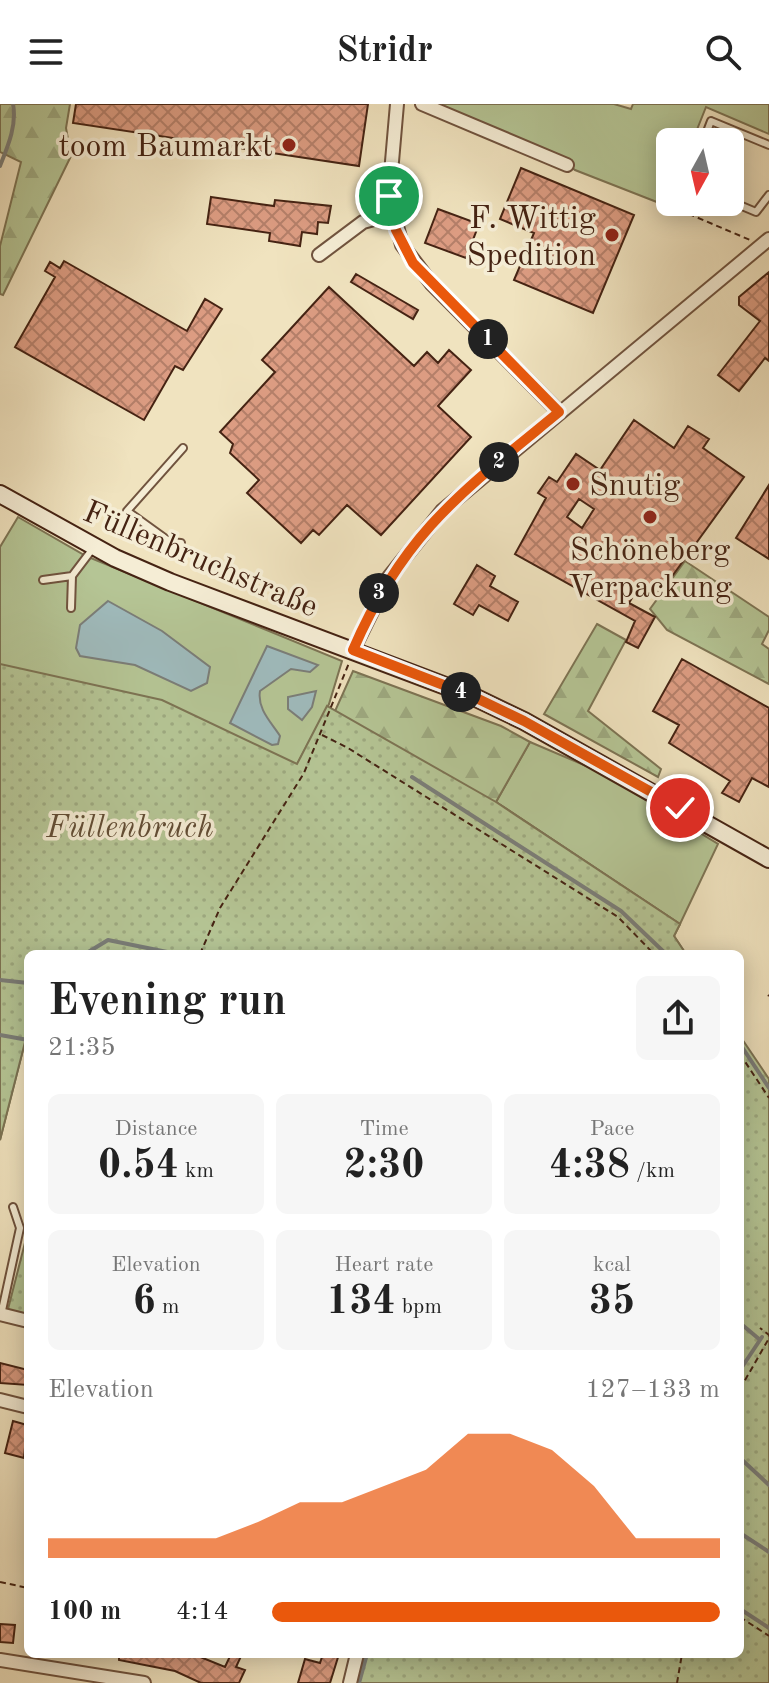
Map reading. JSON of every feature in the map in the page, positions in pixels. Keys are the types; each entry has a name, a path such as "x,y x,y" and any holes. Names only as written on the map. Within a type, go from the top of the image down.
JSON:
{"street":[{"path":"397,104 389,180 392,214 413,263 559,412"},
{"path":"422,104 567,165"},
{"path":"319,255 351,229 392,214"},
{"path":"353,650 375,600 423,531 472,484 766,242"},
{"name":"Füllenbruchstraße","path":"0,494 94,547 218,602 472,696 524,721 769,859"},
{"path":"0,1314 24,1320"},
{"path":"0,1400 24,1406"},
{"path":"64,1668 66,1658"},
{"path":"350,1683 356,1658"},
{"path":"0,1660 144,1683"}],"lane":[{"path":"708,128 711,121 728,128"},
{"path":"744,135 769,145"},
{"path":"744,207 756,212 769,195"},
{"path":"181,543 170,542 127,511 183,448"},
{"path":"71,608 72,576 94,547"},
{"path":"43,580 72,576"},
{"path":"0,1314 20,1228 13,1207"}],"path":[{"path":"698,216 766,242"},
{"path":"202,950 220,908 304,773 322,735 353,650"},
{"path":"322,735 348,748 618,917 650,950"},
{"path":"744,1060 769,1098"},
{"path":"744,1382 768,1340 769,1335 760,1328"},
{"path":"0,1582 24,1587"},
{"path":"744,1620 769,1636"},
{"path":"677,1683 681,1658"}],"green space":[{"path":"0,104 70,104 66,128 71,156 3,295 0,294 0,246 21,162 0,152"},
{"path":"435,104 614,104 631,109 633,104 769,104 769,134 706,107 698,128 656,128 656,202 575,170 560,158"},
{"path":"18,517 86,556 342,661 329,704 293,772 34,950 24,950 24,1046 0,1140 0,547"},
{"path":"685,561 769,617 769,630 762,644 769,649 769,684 667,630 650,609"},
{"path":"597,624 626,640 588,711 661,769 658,777 544,714"},
{"name":"Füllenbruch","path":"0,664 162,700 297,764 327,706 496,802 680,924 674,936 683,950 24,950 24,1046 0,1140"},
{"path":"353,671 501,726 530,742 496,802 680,924 674,936 683,950 677,950 305,778"},
{"path":"530,742 598,771 718,844 680,924 496,802"},
{"path":"744,1042 769,1079 769,1683 355,1683 362,1658 744,1658"},
{"path":"24,1247 24,1317 7,1313"}],"water":[{"path":"108,601 162,631 210,667 207,683 191,691 135,665 80,656 76,648 80,625"},
{"path":"267,646 318,665 310,672 291,669 260,691 263,709 280,736 278,744 272,745 230,723"},
{"path":"316,691 312,707 302,720 288,709 288,697"}],"building":[{"name":"toom Baumarkt","path":"76,104 368,104 359,166 73,123"},
{"path":"521,168 634,215 593,313 514,280 534,233 500,219"},
{"path":"211,197 274,206 275,200 331,206 328,223 318,222 317,234 302,232 300,246 269,241 270,233 207,224"},
{"path":"438,209 479,224 466,258 425,243"},
{"path":"64,261 187,331 205,299 222,309 183,370 175,366 144,420 15,347 55,277 45,271 50,262 60,268"},
{"path":"769,272 769,361 765,358 739,391 718,375 760,321 739,305 739,297"},
{"path":"356,274 418,310 413,319 351,282"},
{"path":"329,287 414,366 427,352 438,363 449,350 471,370 438,406 471,437 381,535 347,505 319,535 313,530 301,543 247,493 259,480 230,453 233,444 220,432 275,372 262,360"},
{"name":"Schöneberg Verpackung","path":"634,420 674,448 688,426 709,439 703,448 744,477 660,593 644,583 642,587 639,586 629,603 655,617 638,648 626,642 635,621 515,554 546,498 538,493 549,477 557,482 576,454 600,470","holes":["579,499 594,509 582,528 567,517"]},
{"path":"769,485 769,559 736,538"},
{"path":"477,565 495,576 490,586 518,602 508,621 479,605 473,615 454,604"},
{"path":"682,659 769,708 769,787 752,778 739,802 722,793 730,781 669,743 679,725 653,711"},
{"path":"0,1363 24,1369 24,1385 0,1383"},
{"path":"13,1421 24,1424 24,1458 5,1453"},
{"path":"0,1624 15,1625 13,1643 0,1642"},
{"path":"203,1658 225,1667 229,1658 240,1658 236,1667 245,1670 239,1683 201,1683 175,1671 119,1660"},
{"path":"322,1658 338,1658 330,1683 298,1683 305,1659 320,1663"}],"waterway":[{"path":"0,166 13,128 13,104"},
{"path":"412,777 621,911 662,950"},
{"path":"92,950 108,940 157,950"},
{"path":"0,980 24,983"},
{"path":"0,1035 24,1039"},
{"path":"744,1050 769,1088"},
{"path":"744,1326 759,1339"},
{"path":"744,1364 762,1337"},
{"path":"744,1462 769,1485"},
{"path":"744,1536 769,1552"},
{"path":"744,1612 769,1628"},
{"path":"359,1683 366,1658"}],"place":[{"name":"toom Baumarkt","path":"289,145"},
{"name":"F. Wittig Spedition","path":"612,235"},
{"name":"Snutig","path":"573,484"},
{"name":"Schöneberg Verpackung","path":"650,517"}],"route":[{"path":"389,196 396,230 413,263 559,412 472,484 423,531 375,600 353,650 472,696 524,721 680,808"}]}
